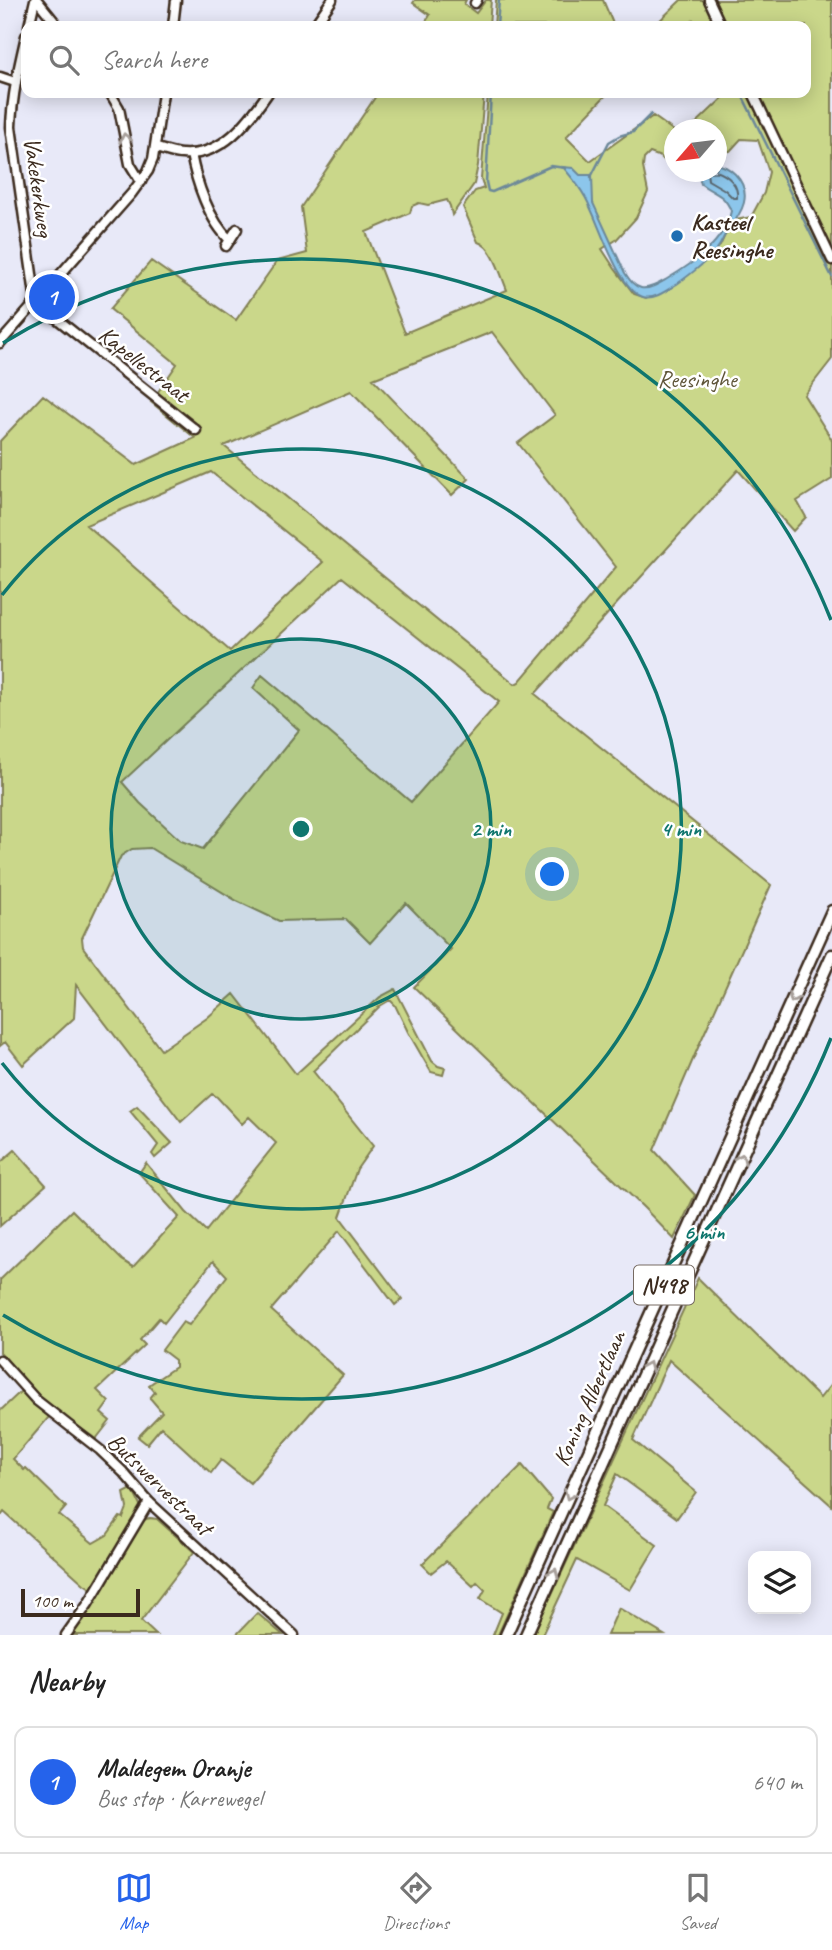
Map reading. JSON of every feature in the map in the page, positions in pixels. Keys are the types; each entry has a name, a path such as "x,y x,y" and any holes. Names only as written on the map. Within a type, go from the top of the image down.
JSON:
{"main road":[{"name":"Koning Albertlaan","path":"506,1635 832,911"},
{"name":"Koning Albertlaan","path":"526,1635 832,955"}],"street":[{"path":"30,21 36,0"},
{"path":"36,0 54,21"},
{"path":"174,21 176,0"},
{"path":"317,21 332,0"},
{"path":"709,0 719,21"},
{"name":"Vakekerkweg","path":"21,59 12,105 11,127 36,302"},
{"path":"0,77 16,82"},
{"path":"113,98 119,108 130,164 141,181"},
{"path":"0,343 141,181 156,148 162,98"},
{"path":"156,148 182,154 209,149 239,131 265,98"},
{"path":"755,98 832,260"},
{"path":"191,154 215,223 228,243 237,229"},
{"name":"Kapellestraat","path":"36,302 197,430"},
{"name":"Butswervestraat","path":"0,1360 36,1400 100,1450 149,1502 294,1635"},
{"path":"66,1635 88,1604 149,1502"}],"green space":[{"path":"415,0 466,0 464,4 476,13 486,0 491,0 489,21 426,21 430,15 413,3"},
{"path":"496,0 603,0 612,21 494,21"},
{"name":"Reesinghe","path":"681,0 832,0 832,359 804,395 832,440 832,479 797,501 806,517 793,531 738,470 535,694 771,885 654,1150 695,1195 674,1239 414,987 451,949 406,903 370,943 346,919 279,921 237,901 150,848 132,849 121,856 82,938 83,947 161,1050 207,1018 234,994 296,1074 380,997 395,989 432,1061 445,1068 443,1075 431,1072 390,1000 380,1006 313,1071 373,1146 357,1169 340,1217 402,1299 395,1305 339,1231 271,1310 343,1375 250,1483 221,1460 211,1473 161,1427 147,1444 138,1437 162,1412 150,1398 155,1392 149,1385 175,1367 175,1360 162,1350 183,1322 189,1325 227,1276 213,1261 164,1323 159,1318 140,1340 145,1345 97,1390 109,1402 101,1413 110,1421 96,1439 39,1396 0,1352 0,1280 72,1210 122,1260 133,1267 179,1217 139,1173 146,1163 186,1212 206,1231 276,1143 249,1117 242,1124 212,1094 181,1122 76,985 74,1018 23,1065 5,1042 0,1046 0,441 43,395 136,465 195,438 151,402 177,364 110,309 151,261 236,320 277,261 307,253 301,207 375,98 484,98 474,184 452,215 447,200 428,205 419,203 412,206 410,213 366,232 405,333 507,290 492,255 478,242 463,207 475,191 484,188 481,179 488,98 603,98 566,137 590,161 653,116 664,124 664,160 650,153 644,159 648,192 636,218 616,240 602,249 634,294 646,298 720,246 736,220 751,217 764,193 769,172 758,140 741,139 727,151 727,119 701,119 723,98 811,98 811,21 659,21","holes":["492,332 555,415 518,443 616,567 515,684 224,446 351,391 452,495 469,479 373,379","211,472 323,562 230,651 86,525","342,577 499,702 411,802 262,675 253,688 299,730 203,849 181,841 140,803 122,782"]},
{"path":"137,1106 172,1143 155,1158 152,1154 158,1145 130,1111"},
{"path":"15,1150 46,1185 0,1226 0,1163"},
{"path":"698,1278 820,1398 832,1383 832,1506 669,1360 633,1440 696,1492 677,1518 617,1474 603,1506 657,1545 630,1590 577,1560 542,1635 533,1635"},
{"path":"21,1391 49,1417 13,1459 66,1507 59,1515 93,1543 107,1535 120,1517 123,1518 127,1508 124,1493 132,1489 141,1507 114,1553 120,1558 138,1527 147,1518 157,1519 194,1552 141,1621 156,1635 70,1635 98,1593 84,1584 4,1512 0,1514 0,1411"},
{"path":"522,1465 551,1499 547,1509 553,1512 498,1635 493,1635 502,1613 480,1599 485,1590 477,1582 473,1586 446,1561 431,1573 422,1564"},
{"path":"619,1608 664,1635 607,1635"},
{"path":"257,1613 283,1635 236,1635"}],"water":[{"path":"563,167 573,168 580,175 592,175 593,203 625,273 633,284 644,288 658,284 687,267 722,233 731,211 722,197 701,184 727,182 727,168 729,169 741,181 744,189 741,210 719,247 703,264 665,292 647,298 626,283 585,196"}],"waterway":[{"path":"497,21 499,0"},
{"path":"491,98 486,182 488,191 492,192 551,166 565,168"},
{"path":"743,98 832,277"},
{"path":"591,177 609,142 633,132 651,114"}],"place":[{"name":"Kasteel Reesinghe","path":"677,236"},
{"name":"Maldegem Oranje","path":"52,297"}]}
